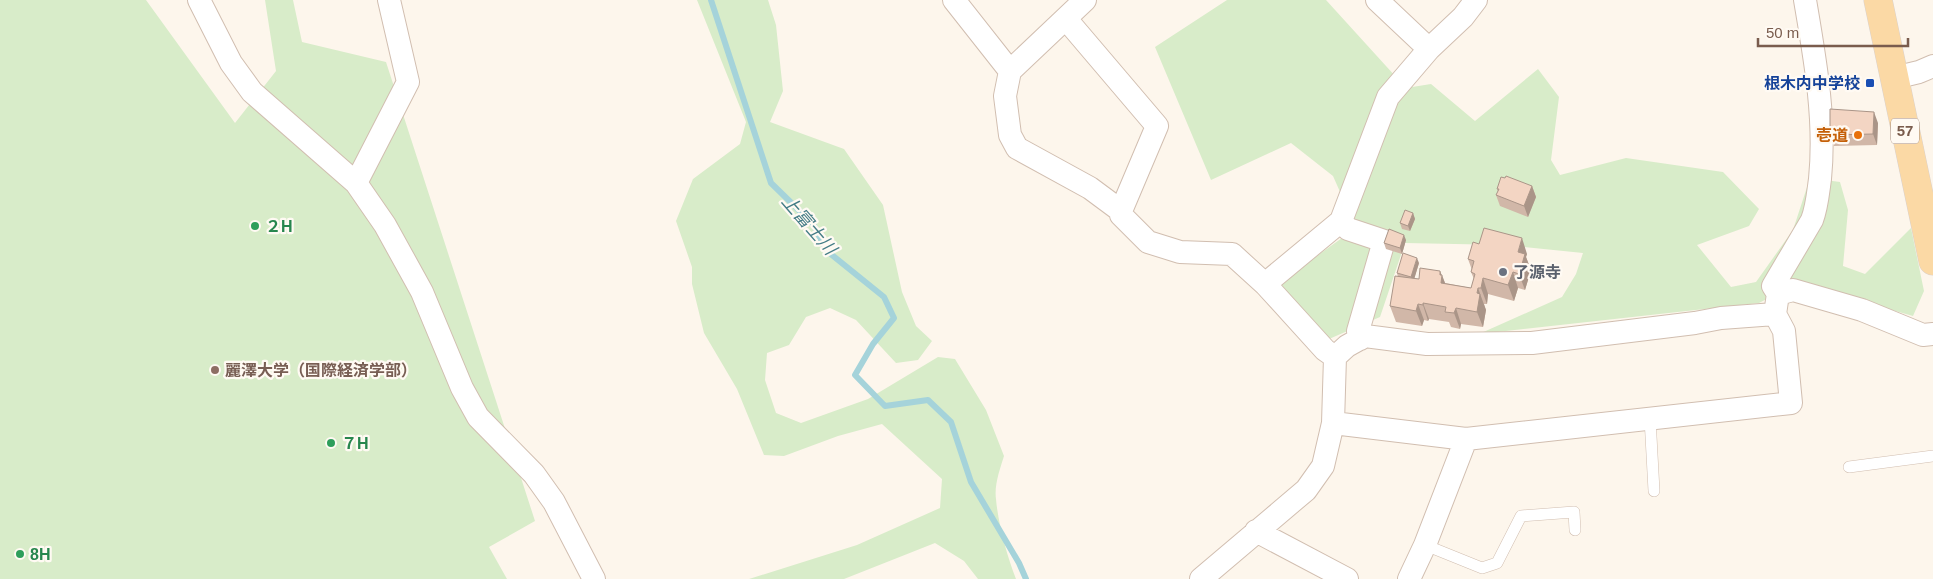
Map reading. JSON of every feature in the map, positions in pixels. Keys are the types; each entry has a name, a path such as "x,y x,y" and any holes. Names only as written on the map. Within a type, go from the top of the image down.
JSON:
{"main road":[{"name":"57","path":"1878,0 1933,261"}],"street":[{"path":"199,0 231,63 252,92 356,183 385,225 422,292 462,388 478,417 534,474 554,502 594,579"},
{"path":"356,183 408,82 389,0"},
{"path":"954,0 1010,71"},
{"path":"1085,0 1010,71 1005,96 1010,135 1017,148 1090,188 1121,211"},
{"path":"1377,0 1430,49"},
{"path":"1265,284 1341,221 1388,97 1430,49 1463,17 1476,0"},
{"path":"1334,423 1466,439 1791,403 1784,331 1773,286 1816,210 1822,158 1820,95 1805,0"},
{"path":"1066,19 1157,126 1121,215 1148,242 1180,252 1232,254 1265,284 1325,350 1335,357"},
{"path":"1894,78 1919,72 1933,66"},
{"path":"1341,221 1348,229 1384,241 1358,331 1360,339"},
{"path":"1200,579 1306,490 1323,466 1334,423 1335,357 1347,346 1365,336 1427,344 1532,343 1695,323 1721,318 1776,304 1793,290 1862,310 1923,335 1933,334"},
{"path":"1409,579 1425,545 1466,439"},
{"path":"1256,531 1347,579"}],"lane":[{"path":"1650,418 1654,491"},
{"path":"1848,467 1933,456"},
{"path":"1425,545 1482,568 1497,563 1521,516 1574,512 1575,530"}],"green space":[{"name":"麗澤大学（国際経済学部）","path":"0,0 146,0 235,123 276,71 265,0 293,0 302,42 386,62 535,521 489,547 507,579 0,579"},
{"path":"697,0 768,0 776,25 783,91 770,122 844,149 883,205 902,292 916,326 932,341 918,360 896,363 856,320 830,308 806,317 789,345 767,353 765,380 776,413 801,423 868,399 938,357 955,359 986,410 1004,456 999,472 996,499 1003,539 1016,579 978,579 964,561 935,543 844,579 749,579 857,545 940,508 942,479 882,424 838,436 784,456 764,455 737,389 704,333 692,284 692,267 676,221 693,179 740,144 746,122"},
{"path":"1227,0 1326,0 1406,88 1431,84 1475,121 1538,69 1559,97 1551,160 1560,175 1626,158 1723,172 1759,209 1749,226 1697,245 1731,287 1756,282 1793,230 1810,178 1840,182 1848,210 1843,266 1865,274 1911,228 1924,291 1913,316 1797,283 1759,303 1479,334 1562,297 1576,274 1583,253 1505,245 1405,243 1380,317 1329,339 1279,283 1356,228 1333,176 1291,143 1211,180 1155,47"}],"building":[{"path":"1830,109 1874,112 1873,134 1830,135"},
{"path":"1506,176 1532,186 1524,206 1496,195 1501,177 1505,178"},
{"path":"1405,210 1413,213 1408,226 1400,223"},
{"path":"1484,228 1522,238 1518,252 1525,254 1519,274 1513,272 1508,285 1483,278 1481,288 1478,288 1477,293 1480,294 1477,312 1456,308 1454,313 1445,312 1446,307 1423,303 1423,305 1418,304 1416,311 1390,306 1395,276 1419,279 1420,268 1440,271 1440,275 1442,275 1441,283 1471,288 1475,274 1471,272 1474,261 1468,259 1473,242 1479,244"},
{"path":"1389,229 1404,235 1400,248 1384,243"},
{"path":"1403,253 1417,258 1411,277 1397,273"}],"waterway":[{"name":"上富士川","path":"711,0 771,183 813,224 827,251 884,297 894,318 873,344 855,375 885,406 928,400 951,422 971,482 1019,563 1026,579"}],"place":[{"name":"根木内中学校","path":"1870,83"},
{"name":"壱道","path":"1858,135"},
{"name":"２H","path":"255,226"},
{"name":"了源寺","path":"1503,272"},
{"name":"麗澤大学（国際経済学部）","path":"215,370"},
{"name":"７H","path":"331,443"},
{"name":"8H","path":"20,554"}]}
